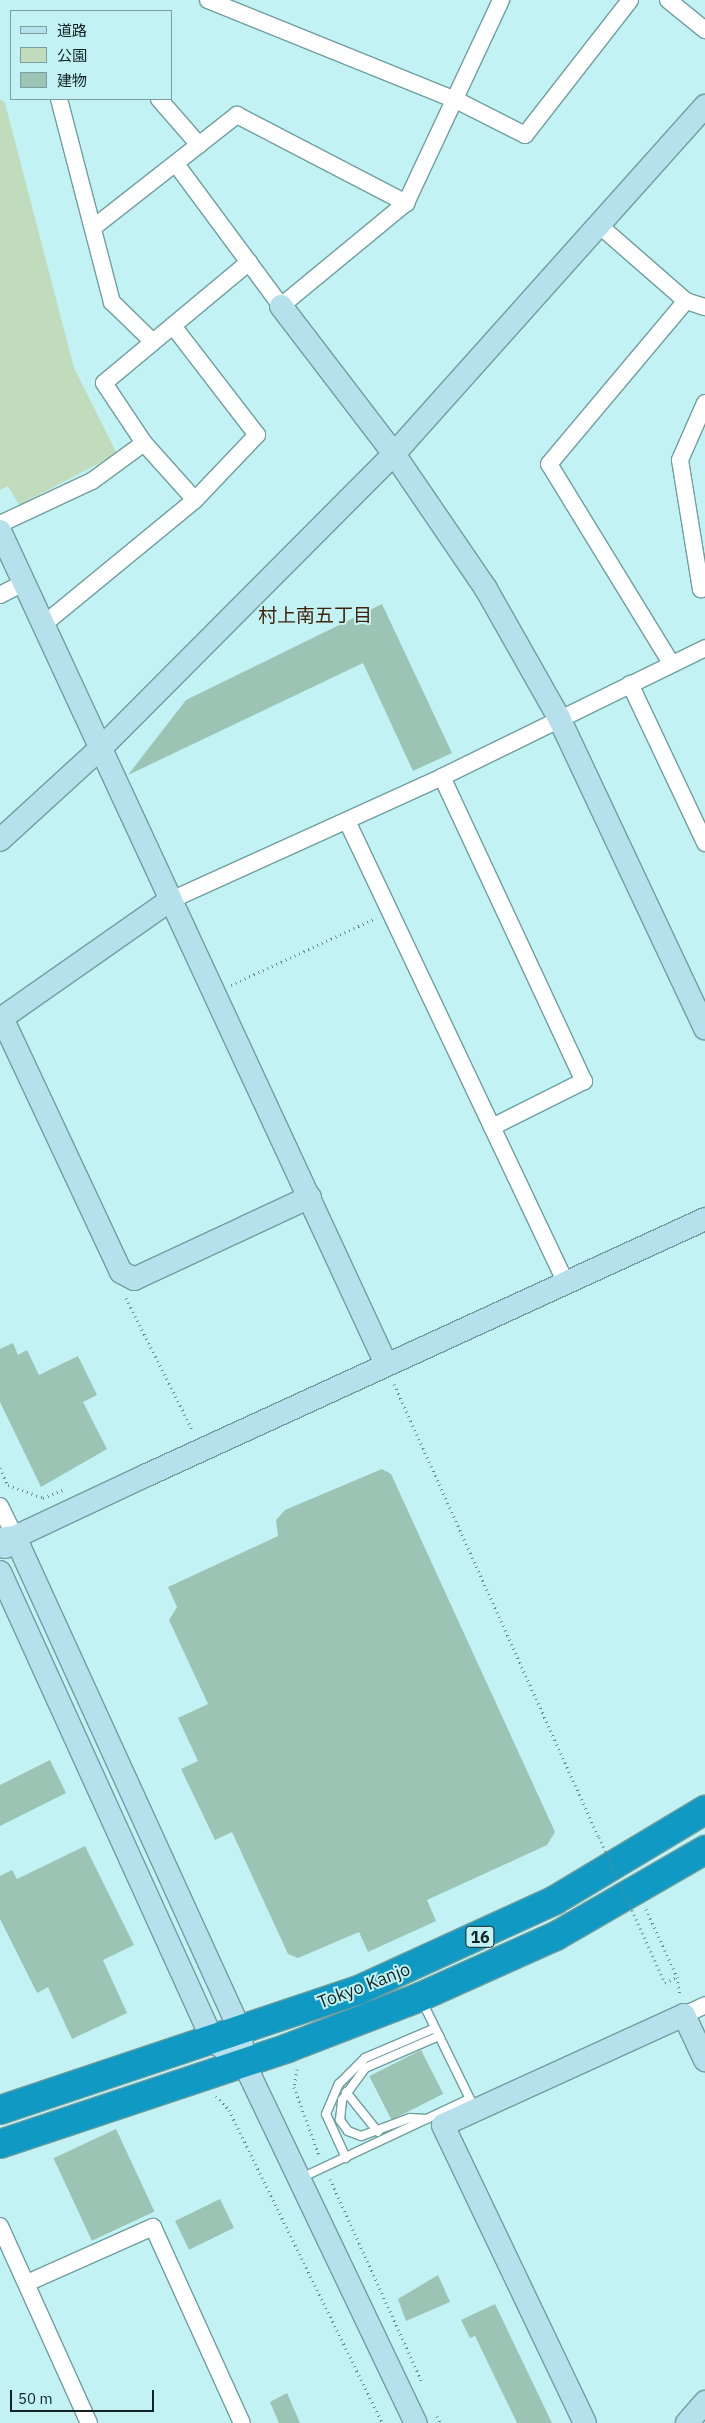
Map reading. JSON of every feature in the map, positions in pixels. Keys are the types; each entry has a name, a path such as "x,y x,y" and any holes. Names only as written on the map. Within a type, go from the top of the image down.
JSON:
{"highway":[{"name":"Tokyo Kanjo","path":"0,2110 213,2041 361,1989 496,1930 610,1870 705,1810"},
{"name":"Tokyo Kanjo","path":"0,2144 244,2063 420,1997 556,1936 705,1850"}],"street":[{"path":"208,0 458,101 525,135 630,0"},
{"path":"668,0 705,30"},
{"path":"281,306 406,203 458,101 496,2"},
{"path":"59,100 94,227 112,302 153,342"},
{"path":"160,100 199,145"},
{"path":"94,227 237,115 406,203"},
{"path":"0,840 102,747 394,454 702,116"},
{"path":"176,164 394,454 486,589 559,718 705,1028"},
{"path":"600,226 686,301 705,307"},
{"path":"195,500 144,442 104,383 249,262"},
{"path":"671,663 549,464 686,301"},
{"path":"44,624 195,500 257,435 173,326"},
{"path":"705,403 680,460 701,589 705,587"},
{"path":"0,524 92,480 144,442"},
{"path":"0,531 102,747 169,901 310,1197 386,1364"},
{"path":"0,595 24,583"},
{"path":"310,1197 127,1278 2,1018 169,901 442,777 671,663 705,648"},
{"path":"630,684 705,843"},
{"path":"442,777 584,1082 492,1127"},
{"path":"347,821 565,1281"},
{"path":"5,1543 198,1440 386,1364 705,1219"},
{"path":"0,1506 5,1543 240,2030 244,2063 301,2178 416,2423"},
{"path":"0,1572 213,2041 244,2063"},
{"path":"585,2423 443,2126 472,2104 705,2005"},
{"path":"684,2015 705,2060"},
{"path":"0,2226 89,2423"},
{"path":"27,2283 153,2227 242,2423"},
{"path":"687,2423 705,2402"}],"lane":[{"path":"301,2178 427,2119 472,2104 420,1997"},
{"path":"346,2158 326,2114 339,2084 365,2058 435,2028"},
{"path":"427,2119 410,2118 378,2132 361,2136 348,2131 340,2120 346,2092 365,2068 439,2036"},
{"path":"346,2092 378,2132"}],"path":[{"path":"213,993 390,912"},
{"path":"127,1278 126,1298 198,1440"},
{"path":"386,1364 665,1983 677,1977"},
{"path":"184,1435 198,1440"},
{"path":"0,1468 8,1485 43,1498 69,1487"},
{"path":"645,1906 677,1977 684,2015"},
{"path":"299,2064 294,2088 325,2168 424,2389"},
{"path":"208,2095 223,2101 229,2110 382,2423"},
{"path":"432,2406 440,2423"}],"green space":[{"path":"0,99 5,103 74,368 117,454 19,505 8,486 0,490"}],"building":[{"path":"382,604 452,753 413,771 363,663 128,775 186,700"},
{"path":"13,1343 18,1355 27,1350 39,1375 78,1356 97,1395 83,1402 107,1449 41,1487 0,1402 0,1349"},
{"path":"382,1469 391,1474 555,1832 547,1845 427,1900 436,1921 368,1952 359,1932 298,1958 288,1954 232,1832 215,1840 181,1769 198,1761 178,1718 208,1704 169,1620 177,1607 168,1587 278,1536 276,1520 285,1510"},
{"path":"50,1760 66,1793 0,1826 0,1785"},
{"path":"85,1846 134,1945 103,1960 127,2013 72,2039 48,1987 37,1993 0,1919 0,1876 12,1870 17,1879"},
{"path":"421,2050 443,2094 392,2120 369,2076"},
{"path":"116,2129 154,2211 92,2241 53,2158"},
{"path":"220,2199 234,2228 189,2250 175,2221"},
{"path":"438,2275 450,2302 406,2321 398,2299"},
{"path":"495,2304 552,2423 517,2423 475,2336 470,2338 461,2320"},
{"path":"287,2393 300,2423 279,2423 270,2402"}],"district":[{"name":"村上南五丁目","path":"315,616"}]}
